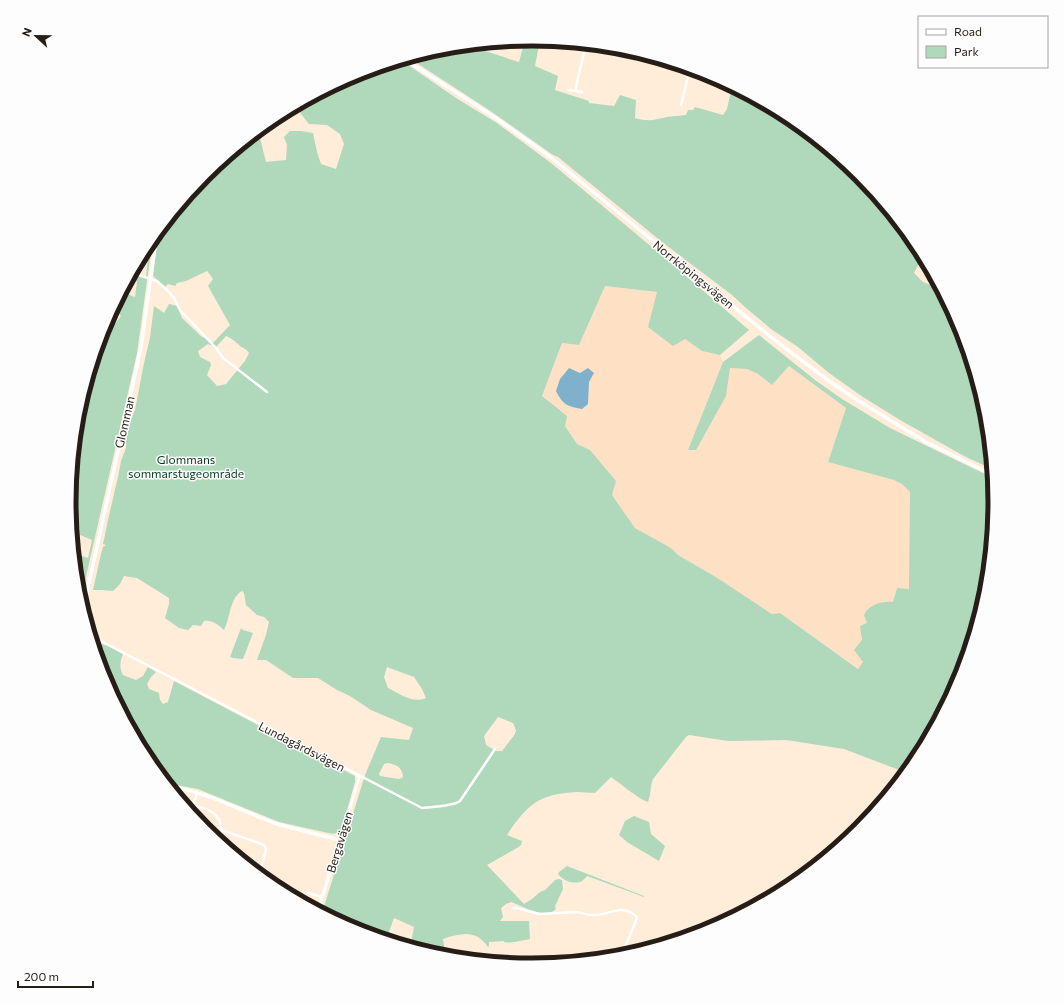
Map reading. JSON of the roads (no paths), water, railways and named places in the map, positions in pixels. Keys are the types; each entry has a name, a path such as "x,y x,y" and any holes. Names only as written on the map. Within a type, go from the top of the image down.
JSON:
{"main road":[{"name":"Norrköpingsvägen","path":"410,63 496,118 554,159 772,338 829,381 913,434 988,472"},
{"name":"Glomman","path":"85,596 137,365 144,328 155,244"},
{"path":"176,787 213,798 274,823 340,840"},
{"name":"Bergavägen","path":"319,906 340,840"}],"street":[{"path":"575,91 585,49"},
{"path":"681,105 689,74"},
{"path":"568,90 582,92"},
{"path":"137,274 157,281 172,295 180,310 216,348 223,358 267,392"},
{"name":"Lundagårdsvägen","path":"97,639 422,808 458,803 495,749"},
{"name":"Bergavägen","path":"340,840 359,778 356,774"},
{"path":"197,793 193,805 206,809 216,815 219,819 222,830 221,836"},
{"path":"222,830 259,843 266,848"},
{"path":"266,848 270,847"},
{"path":"258,868 260,868 266,848"},
{"path":"308,893 322,897"},
{"path":"513,908 539,914 577,912 593,916 619,909 631,913 636,915 637,918 624,949"}],"water":[{"path":"569,368 580,373 588,368 594,373 589,382 588,404 582,409 573,407 563,402 556,391 560,379"}],"park label":[{"name":"Glommans sommarstugeområde","path":"186,466"}]}
